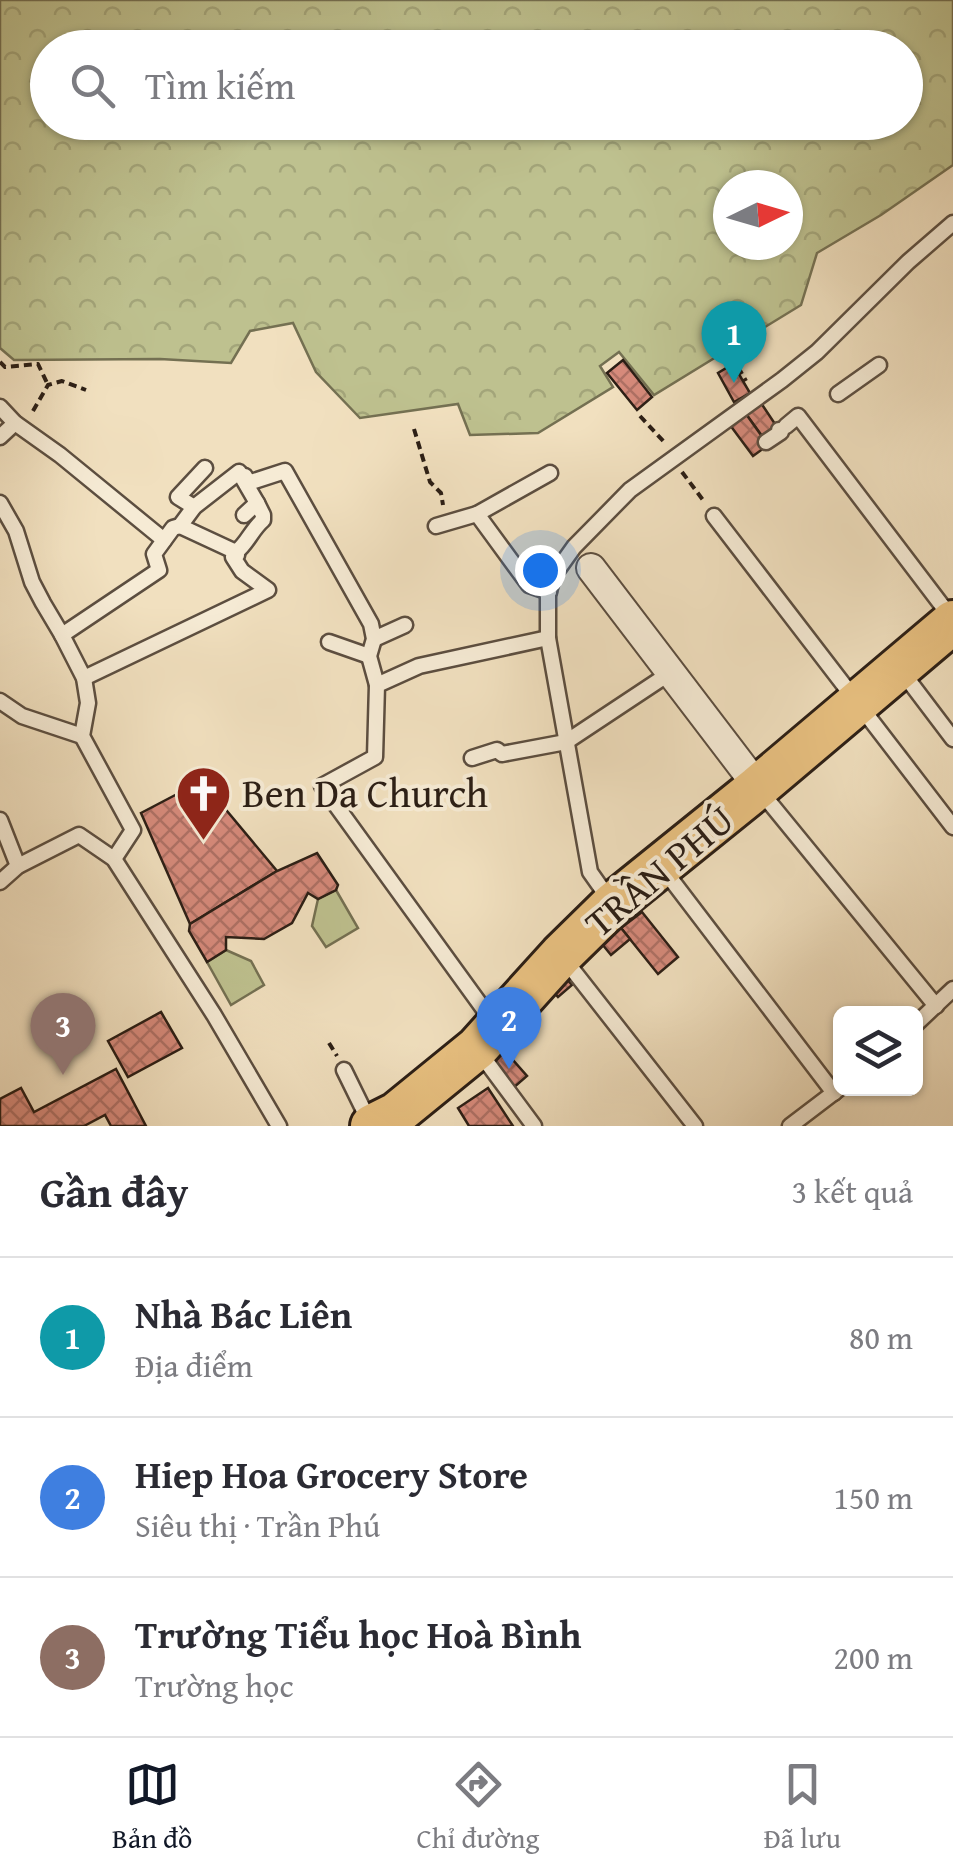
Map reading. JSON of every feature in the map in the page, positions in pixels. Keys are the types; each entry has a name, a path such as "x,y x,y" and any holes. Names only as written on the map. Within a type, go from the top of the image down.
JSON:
{"main road":[{"name":"TRẦN PHÚ","path":"386,1123 487,1038 613,904 953,621"}],"street":[{"path":"592,568 758,787"}],"lane":[{"path":"613,904 590,872 566,742 546,617 554,575 574,547 630,490 818,352 953,223"},
{"path":"838,394 879,364"},
{"path":"0,407 164,540"},
{"path":"766,442 798,416 953,621"},
{"path":"0,437 19,425"},
{"path":"194,507 178,497 206,468"},
{"path":"241,470 248,482 285,471 371,624 374,639 369,656 377,685 375,756 322,786 487,1038 534,1126"},
{"path":"62,635 158,570 154,554 164,540 194,507 239,472 264,515 233,557 242,572 268,590 84,678"},
{"path":"444,524 477,514 550,473"},
{"path":"0,503 16,532 32,582 84,678 88,703 82,736 133,830 114,859"},
{"path":"244,515 258,503"},
{"path":"477,514 528,585 548,592"},
{"path":"714,516 953,827"},
{"path":"180,526 236,552"},
{"path":"374,639 405,625"},
{"path":"377,685 419,666 548,638"},
{"path":"328,642 369,656"},
{"path":"899,668 953,739"},
{"path":"472,758 497,750 502,754 566,742 670,673"},
{"path":"0,701 22,716 82,736"},
{"path":"758,787 936,1006"},
{"path":"0,820 18,866"},
{"path":"0,882 18,866 79,836 114,859 214,1015 279,1126"},
{"path":"661,865 833,1084"},
{"path":"561,955 695,1126"},
{"path":"923,1018 953,989"},
{"path":"344,1070 386,1123"},
{"path":"790,1126 833,1094"}],"path":[{"path":"0,374 2,364 38,364 48,385"},
{"path":"19,425 48,385 62,382 86,390"},
{"path":"640,416 714,516"},
{"path":"414,428 430,482 441,493 444,524"}],"green space":[{"path":"0,0 953,0 953,165 817,253 801,305 654,395 619,352 600,366 613,387 538,433 470,435 458,404 360,418 316,372 293,323 250,331 231,363 160,359 14,360 0,348"},
{"path":"336,890 358,928 326,947 312,926 318,899"},
{"path":"226,950 251,961 264,985 231,1005 207,962"}],"building":[{"path":"623,360 652,397 637,410 607,373"},
{"path":"733,364 750,393 734,402 718,373"},
{"path":"761,403 779,430 765,440 746,414"},
{"path":"746,414 768,445 753,456 730,425"},
{"name":"Ben Da Church","path":"202,781 277,871 190,924 141,813"},
{"path":"317,853 338,885 336,890 318,899 308,893 292,923 264,939 226,937 226,950 207,962 189,931 190,924 277,871"},
{"path":"642,912 678,957 658,974 621,928"},
{"path":"621,928 630,939 611,955 602,944"},
{"path":"564,976 572,985 558,997 550,988"},
{"path":"161,1012 182,1048 128,1077 108,1041"},
{"path":"506,1052 527,1076 512,1089 491,1062"},
{"path":"116,1069 146,1126 111,1126 105,1115 84,1126 0,1126 0,1099 21,1088 34,1112"},
{"path":"488,1088 513,1126 469,1126 458,1108"}],"place":[{"name":"Nhà Bác Liên","path":"734,383"},
{"name":"Ben Da Church","path":"203,842"},
{"name":"Hiep Hoa Grocery Store","path":"509,1069"},
{"name":"Trường Tiểu học Hoà Bình","path":"63,1075"}]}
